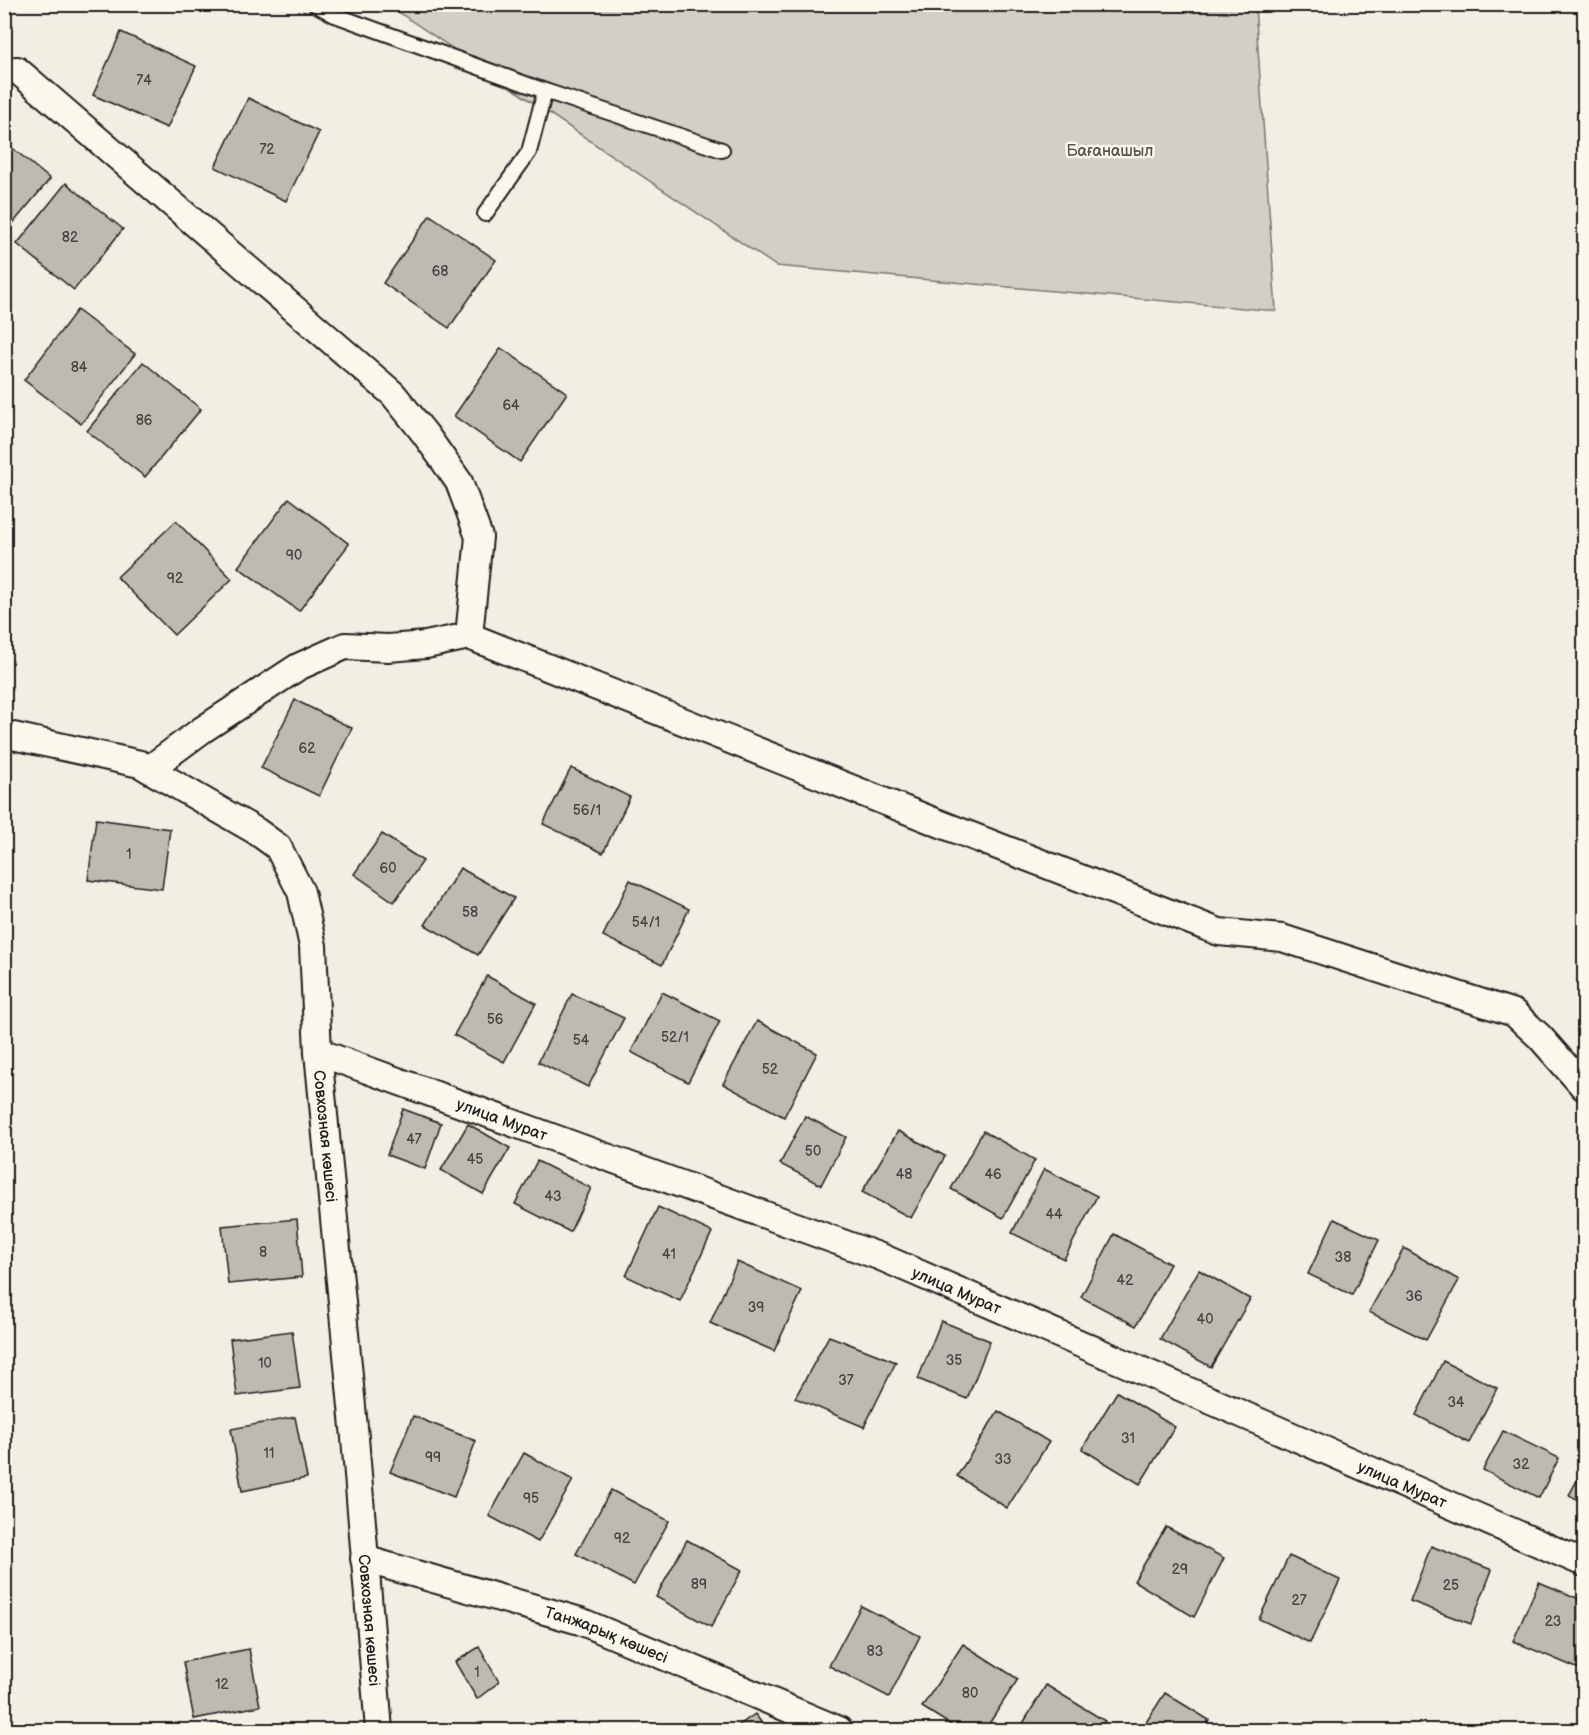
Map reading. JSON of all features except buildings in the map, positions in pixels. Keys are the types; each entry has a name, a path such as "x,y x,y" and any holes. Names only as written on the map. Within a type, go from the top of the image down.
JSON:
{"street":[{"path":"16,70 393,394 406,410 459,482 478,537 469,636"},
{"path":"148,770 202,730 298,667 345,646 388,648 426,645 469,636 1219,932 1282,938 1514,1013 1540,1037 1584,1087"},
{"name":"Совхозная көшесі","path":"4,734 140,764 256,831 278,847 301,892 313,946 318,1052 354,1427 379,1731"},
{"name":"улица Мурат","path":"318,1052 881,1257 1584,1563"},
{"name":"Танжарық көшесі","path":"364,1559 580,1621 839,1731"}],"lane":[{"path":"315,4 335,15 545,92 722,150"},
{"path":"485,214 530,152 545,92"}],"green space":[{"name":"Бағанашыл","path":"388,5 1255,5 1276,311 776,266"}]}
